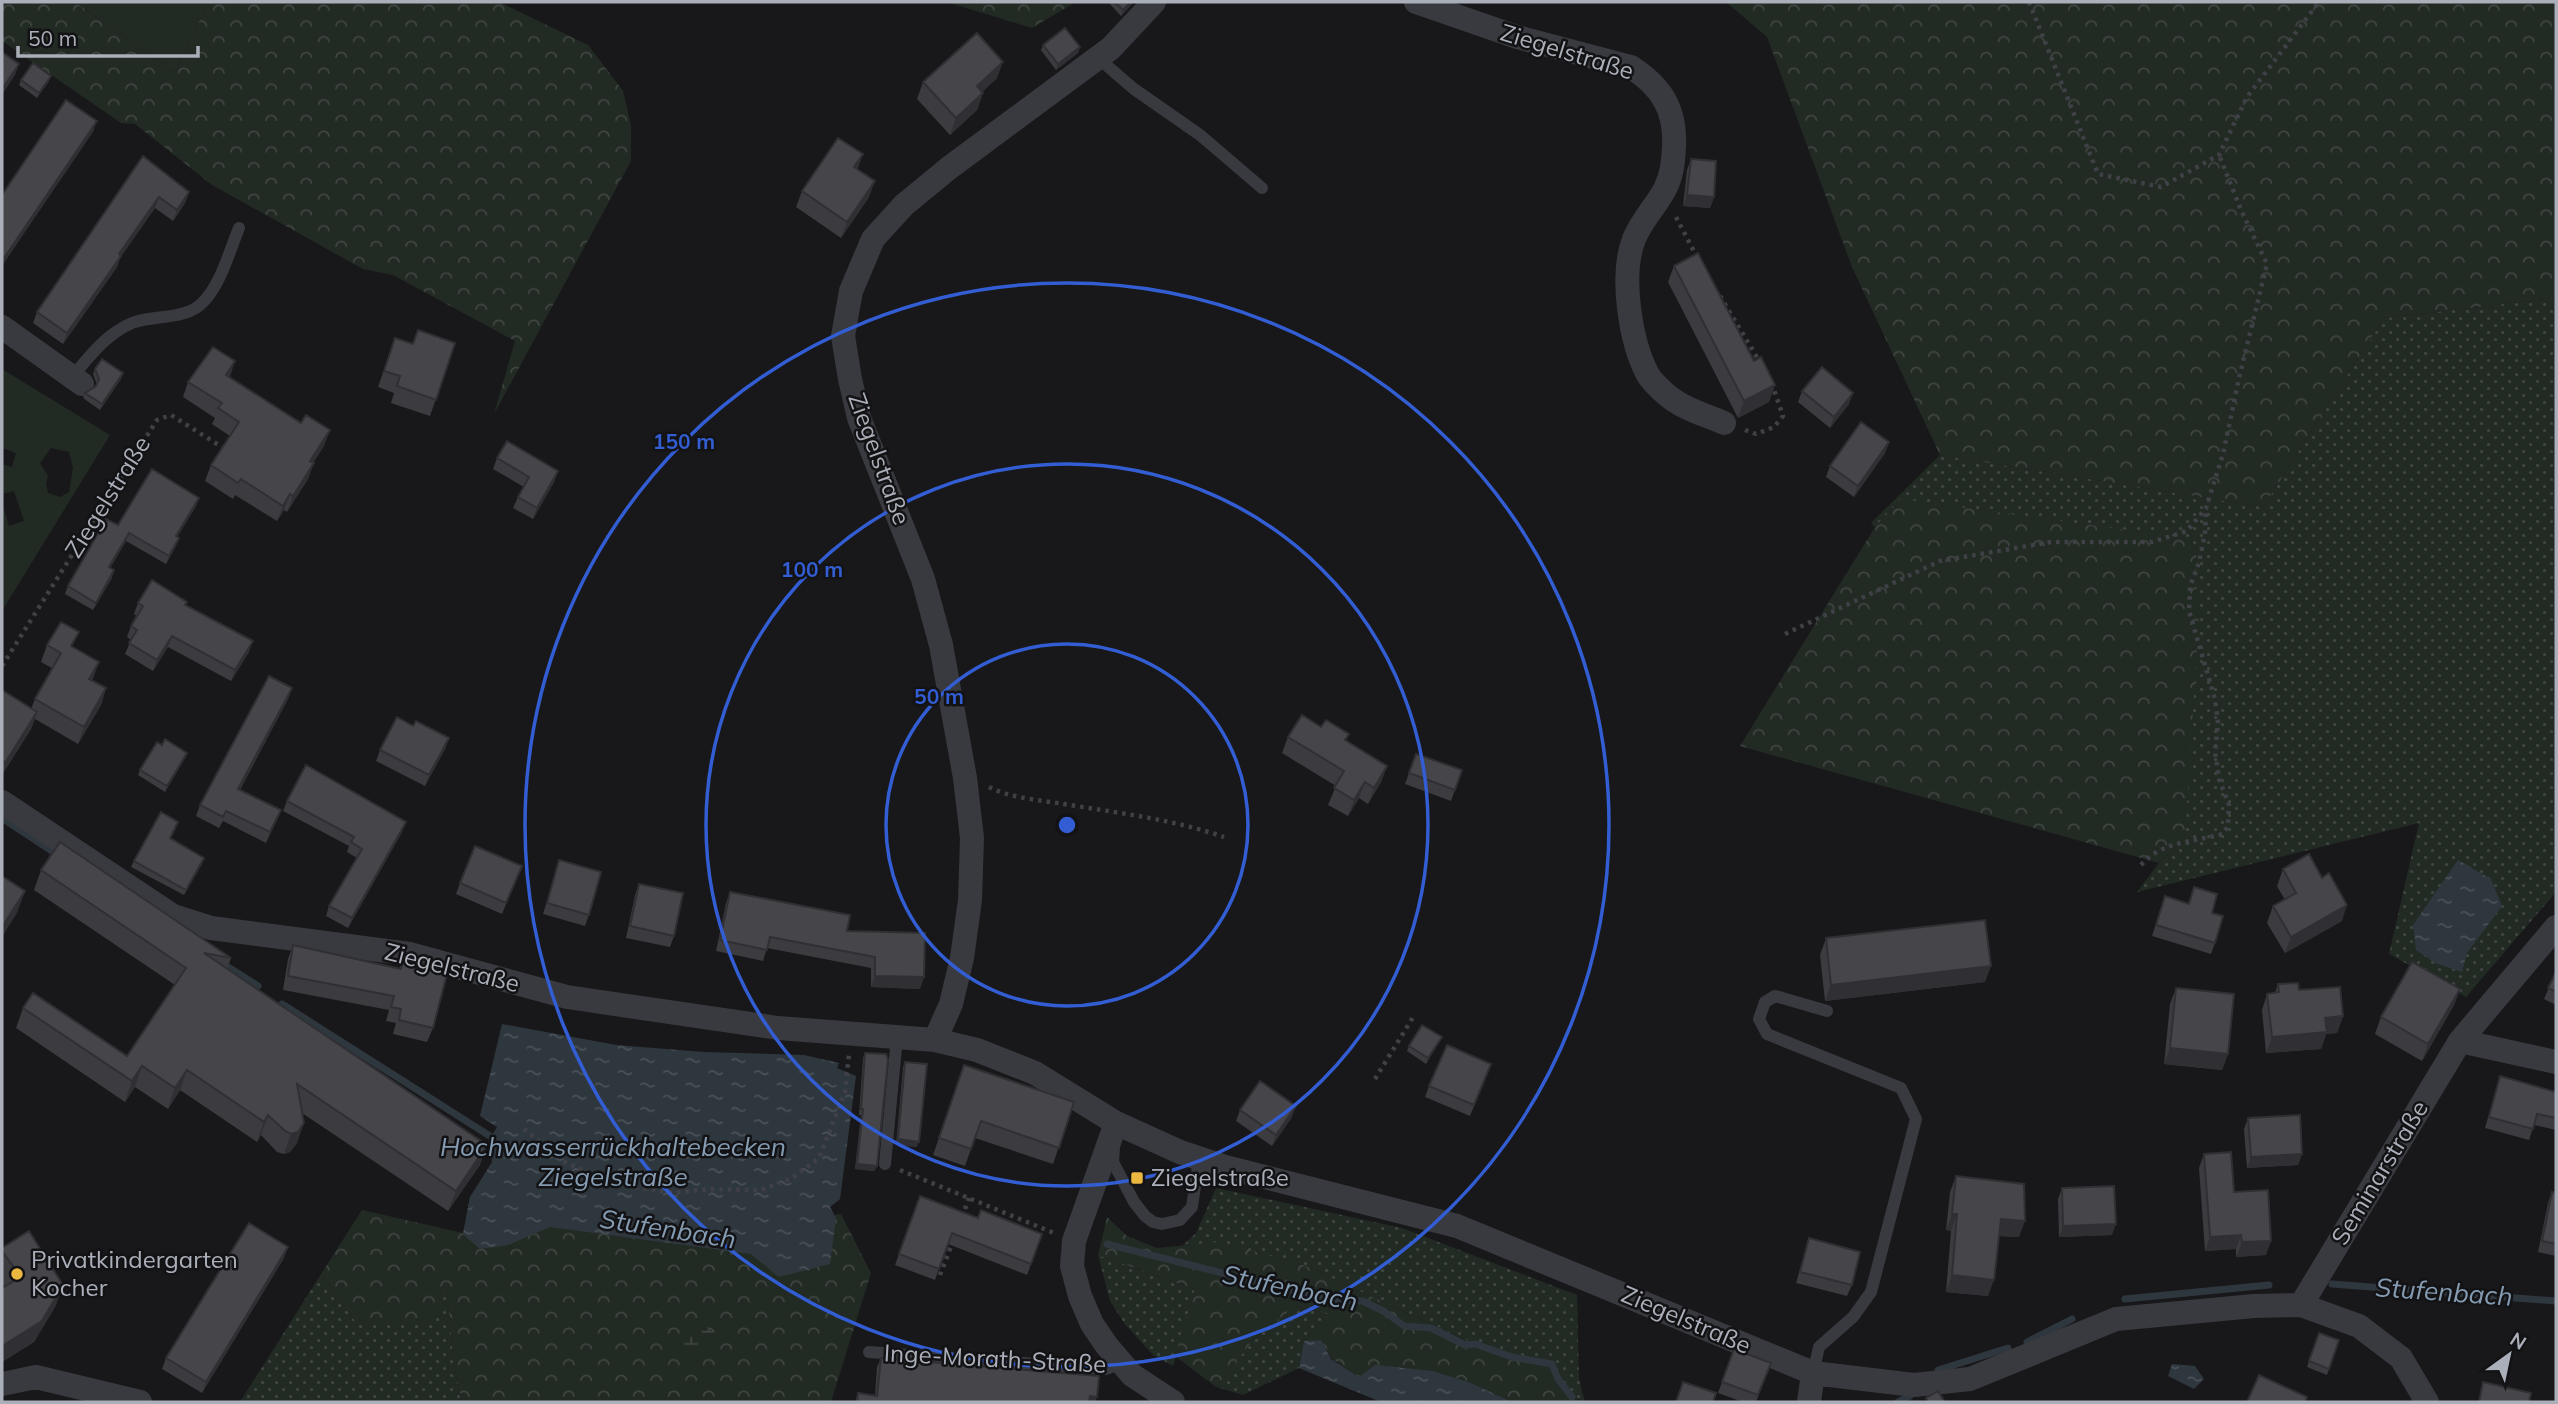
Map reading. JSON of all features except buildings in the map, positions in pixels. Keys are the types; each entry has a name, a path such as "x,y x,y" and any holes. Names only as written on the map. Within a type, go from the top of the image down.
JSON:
{"street":[{"name":"Ziegelstraße","path":"935,1040 951,1004 956,981 970,900 972,838 965,778 941,645 923,579 859,418 843,336 851,291 873,239 904,205 949,168 1111,48 1154,2"},
{"name":"Ziegelstraße","path":"1416,2 1517,37 1631,67 1645,76 1660,92 1672,113 1672,172 1634,238 1627,265 1628,302 1637,342 1649,376 1676,402 1724,422"},
{"path":"2,327 77,380"},
{"name":"Ziegelstraße","path":"2,802 173,916 211,928 410,954 566,997 778,1028 935,1040 977,1050 1035,1073 1116,1124 1199,1159 1457,1226 1813,1373 1914,1385 1970,1380 2116,1319 2254,1306 2301,1305 2359,1326 2401,1357 2427,1402"},
{"name":"Seminarstraße","path":"2301,1305 2460,1041 2556,927"},
{"path":"2460,1041 2556,1062"},
{"name":"Inge-Morath-Straße","path":"1116,1124 1074,1241 1072,1266 1080,1296 1092,1324 1107,1346 1132,1375 1173,1402"},
{"path":"1809,1402 1813,1373"},
{"path":"2,1384 36,1377 140,1402"}],"lane":[{"path":"1098,58 1134,89 1200,135 1262,188"},
{"path":"77,380 105,339 119,330 134,323 175,315 200,305 219,275 239,228"},
{"path":"1813,1373 1819,1347 1853,1317 1871,1292 1916,1119 1901,1088 1767,1034 1759,1019 1765,1002 1775,996 1827,1011"},
{"path":"885,1164 897,1037"},
{"path":"1116,1124 1113,1162 1141,1212 1153,1222 1171,1223 1180,1220 1192,1207 1199,1159"},
{"name":"Inge-Morath-Straße","path":"869,1352 1106,1369 1121,1363"}],"path":[{"path":"2029,2 2098,174 2161,187 2219,155 2247,97 2319,2"},
{"path":"2141,865 2150,854 2165,846 2223,835 2228,827 2229,805 2215,752 2218,723 2215,699 2189,611 2190,586 2199,563 2205,533 2206,508 2223,454 2267,264 2219,155"},
{"path":"1664,190 1700,263"},
{"path":"1713,285 1765,371"},
{"path":"1724,422 1756,434 1774,427 1783,416 1770,382"},
{"name":"Ziegelstraße","path":"2,666 157,420 171,415 229,452"},
{"path":"1785,634 1940,561 2051,542 2152,542 2187,531 2206,508"},
{"path":"987,786 996,791 1038,800 1191,825 1224,838"},
{"path":"1375,1079 1415,1014"},
{"path":"524,1129 565,1162 611,1184 673,1193 711,1189 761,1189 792,1178 819,1158 845,1092 847,1072"},
{"path":"885,1164 1074,1241"},
{"path":"960,1224 969,1198"},
{"path":"940,1275 955,1236"}],"green space":[{"path":"2,2 75,2 175,73 208,2 499,2 588,45 623,91 631,125 631,161 494,414 515,341 393,275 363,269 212,185 135,124 121,123 2,41"},
{"path":"75,2 208,2 175,73"},
{"path":"947,2 1076,2 1032,28"},
{"path":"1726,2 2556,2 2556,301 2554,298 2384,318 2263,507 1940,455 1852,267 1767,37"},
{"path":"2554,298 2556,892 2466,997 2389,954 2419,823 2137,892 2159,863 2185,838 1901,499 1875,527 1871,523 1940,455 2263,507 2384,318"},
{"path":"2,369 110,435 2,611 2,503 9,526 24,521 14,491 2,494 2,464 12,467 16,453 2,448","holes":["51,448 69,452 73,468 69,492 60,497 48,493 48,476 40,463"]},
{"path":"1901,499 2193,539 2199,615 2185,838 2159,863 1740,746 1875,527"},
{"path":"1216,1188 1402,1228 1577,1295 1579,1379 1585,1402 1572,1397 1552,1364 1475,1344 1301,1264 1181,1247 1196,1233"},
{"path":"470,1197 821,1217 841,1214 871,1273 831,1402 462,1402 454,1364 447,1290 432,1322 355,1321 321,1274 362,1210 463,1233"},
{"path":"1107,1217 1127,1236 1157,1248 1219,1242 1301,1264 1475,1344 1552,1364 1572,1397 1582,1402 1512,1402 1471,1383 1433,1371 1359,1377 1331,1358 1321,1340 1304,1341 1330,1314 1295,1306 1253,1340 1216,1387 1175,1356 1195,1289 1098,1255"},
{"path":"1098,1255 1195,1289 1173,1366 1153,1355 1124,1323 1110,1301"},
{"path":"321,1274 355,1321 447,1289 454,1364 462,1402 240,1402"},
{"path":"1294,1306 1331,1314 1304,1341 1299,1368 1243,1395 1216,1387 1253,1340"},
{"path":"703,1325 717,1334 711,1345 700,1351 683,1351 678,1340 681,1332"}],"water":[{"path":"2458,860 2491,879 2502,906 2467,953 2462,972 2435,963 2416,950 2413,925"},
{"name":"Hochwasserrückhaltebecken Ziegelstraße","path":"502,1024 616,1045 704,1052 804,1055 839,1063 837,1068 856,1076 840,1199 830,1207 836,1218 830,1264 779,1277 751,1254 550,1227 508,1245 480,1249 463,1234 470,1197 492,1162 490,1148 486,1145 497,1127 480,1116"},
{"path":"1321,1340 1331,1359 1359,1377 1375,1365 1433,1371 1471,1383 1512,1402 1381,1402 1299,1368 1304,1341"},
{"path":"2172,1364 2195,1366 2204,1379 2194,1389 2168,1376"}],"waterway":[{"name":"Stufenbach","path":"2,818 61,857"},
{"name":"Stufenbach","path":"220,962 258,986"},
{"name":"Stufenbach","path":"282,1004 500,1140"},
{"name":"Stufenbach","path":"1107,1244 1298,1292 1336,1300 1363,1301 1404,1326 1431,1328 1465,1345 1475,1344 1512,1357 1552,1364 1558,1379 1572,1397"},
{"name":"Stufenbach","path":"2332,1284 2556,1301"},
{"name":"Stufenbach","path":"2125,1299 2269,1285"},
{"name":"Stufenbach","path":"2027,1342 2072,1319"},
{"name":"Stufenbach","path":"1938,1370 2008,1348"},
{"name":"Stufenbach","path":"1898,1402 1910,1396"}],"place":[{"name":"Ziegelstraße","path":"1137,1178"},
{"name":"Privatkindergarten Kocher","path":"17,1274"}]}
